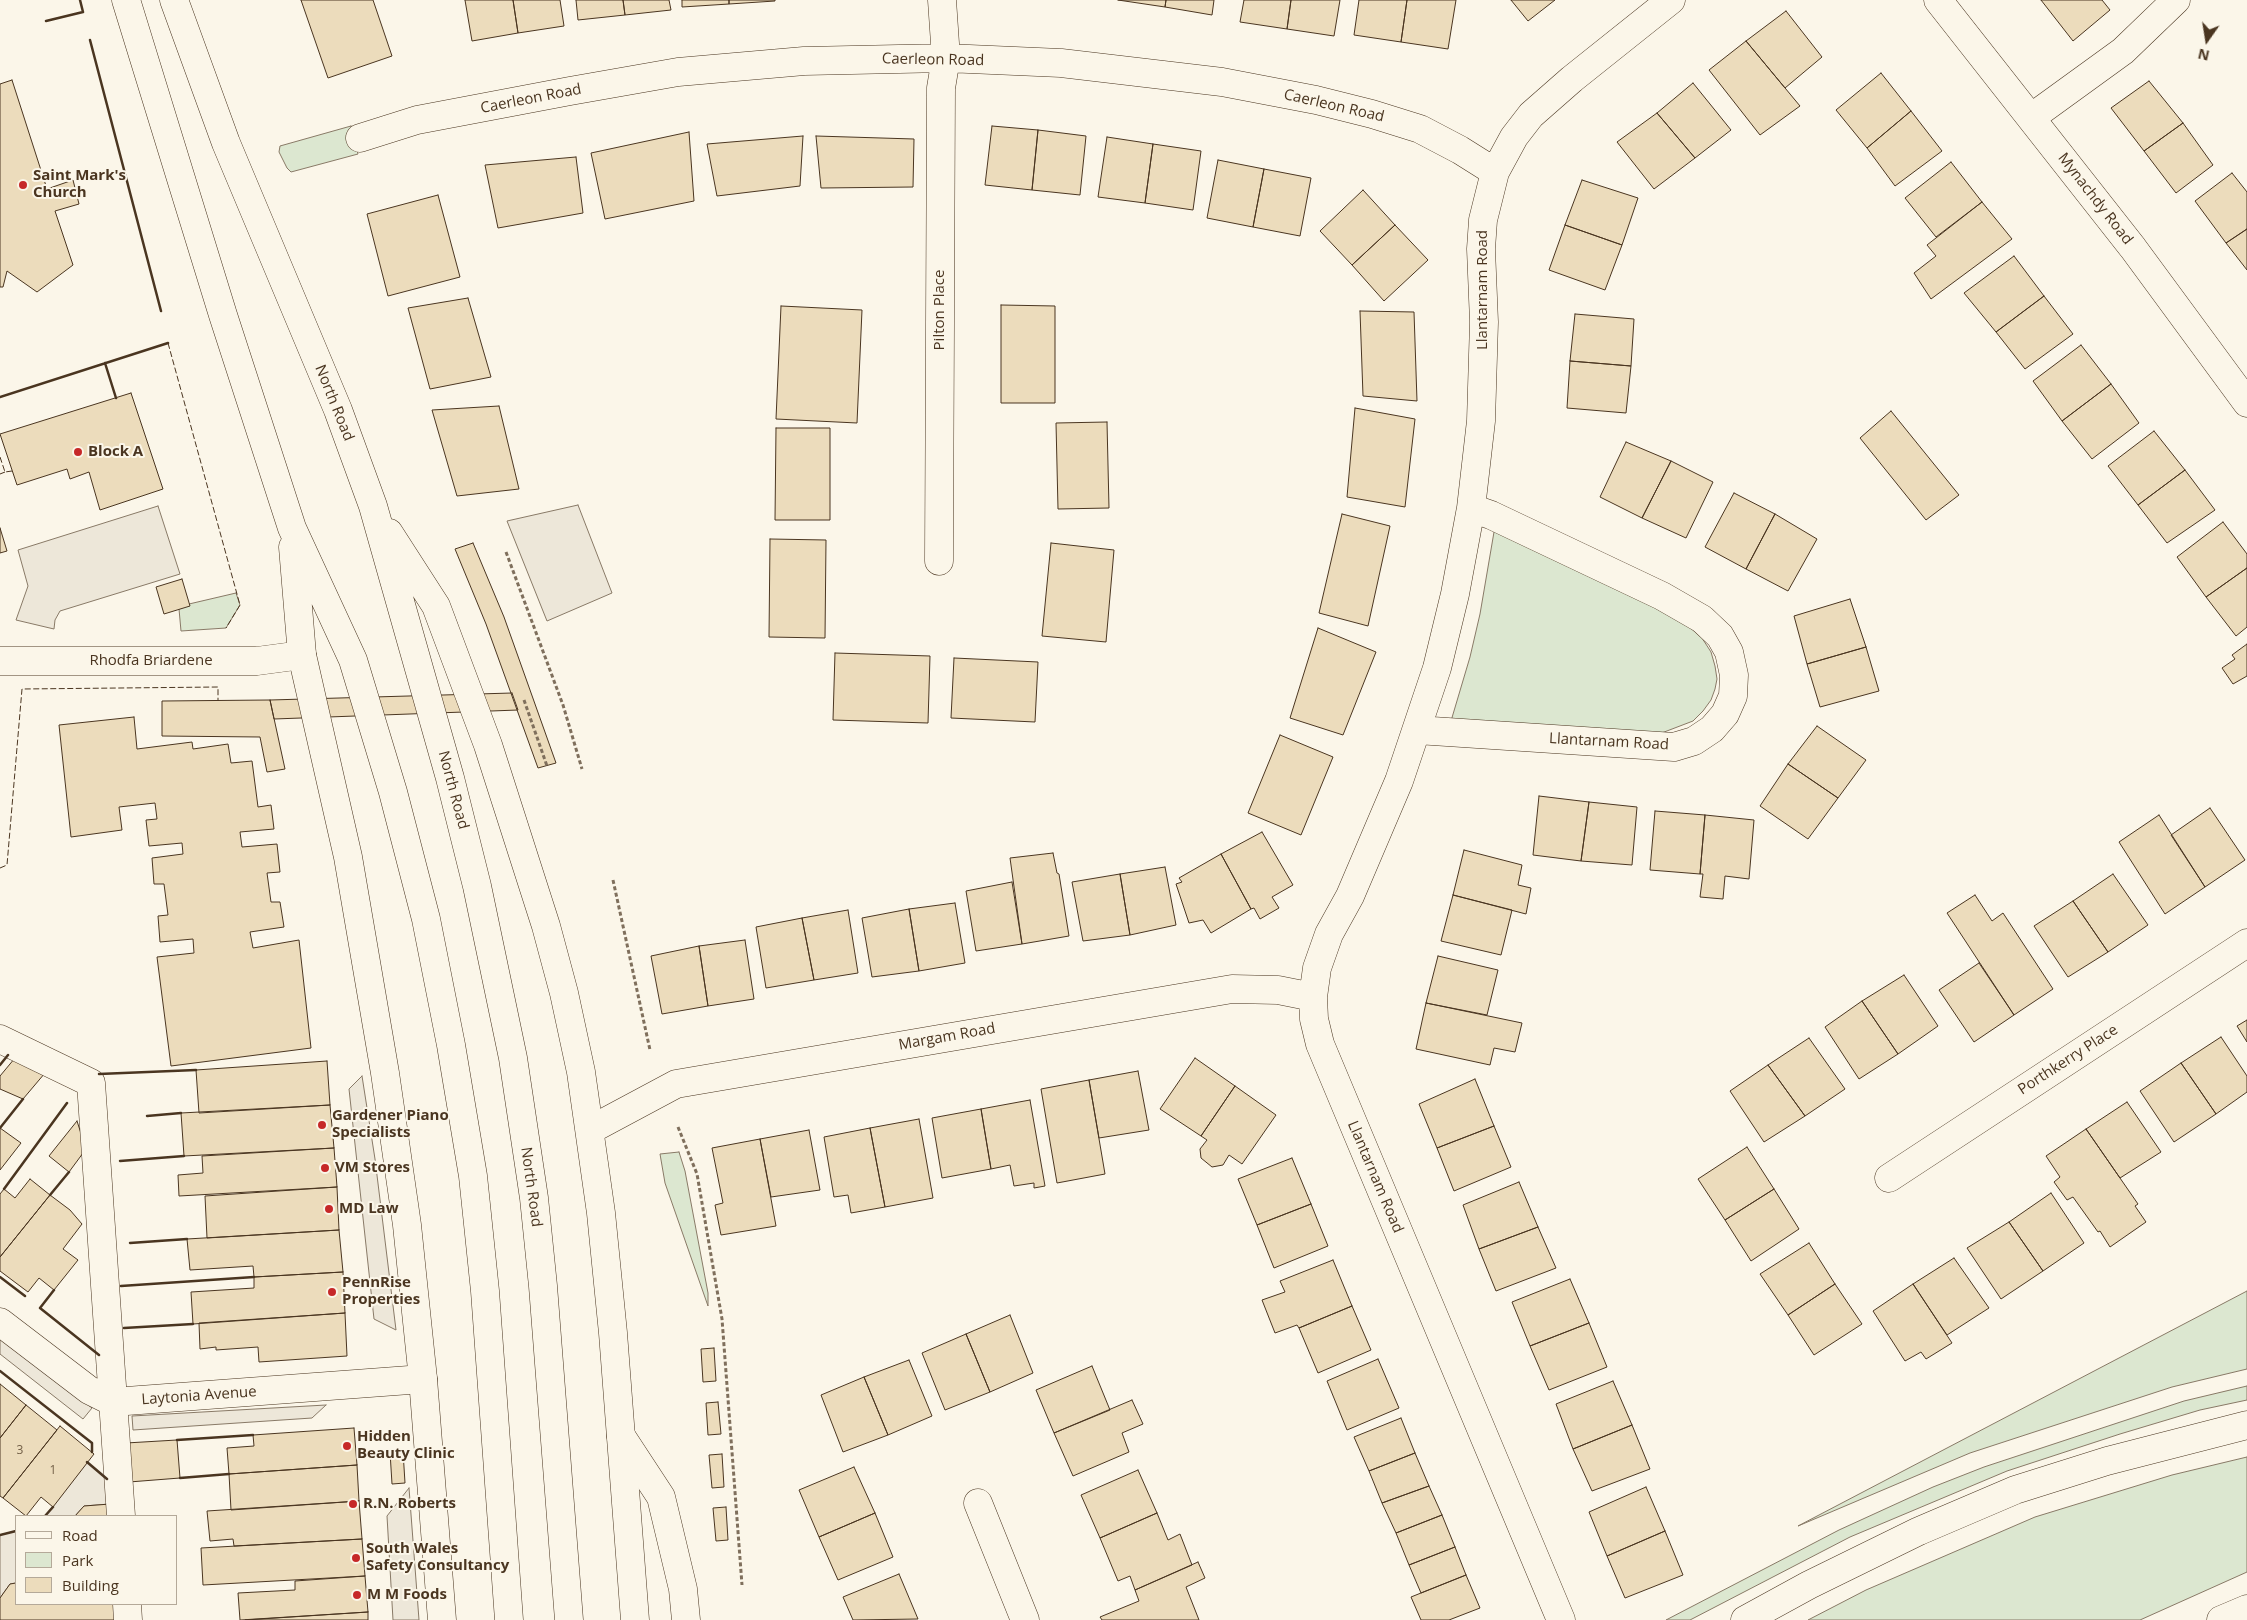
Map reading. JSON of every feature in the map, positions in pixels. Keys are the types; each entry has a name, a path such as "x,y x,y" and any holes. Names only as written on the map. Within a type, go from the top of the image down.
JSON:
{"main road":[{"path":"126,0 223,315 292,528 353,660 392,792 426,919 440,983 473,1176 485,1291 509,1620"},
{"name":"North Road","path":"174,0 226,143 338,410 373,506 450,778 477,886 513,1058 534,1198 543,1286 569,1620"},
{"name":"Pilton Place","path":"939,562 941,88 946,58 942,0"},
{"name":"Llantarnam Road","path":"1561,1620 1320,1044 1314,1019 1314,997 1317,968 1328,934 1350,896 1371,850 1396,790 1417,730 1437,668 1455,594 1471,508 1482,389 1484,322 1481,250 1483,220 1495,172 1514,137 1530,114 1671,0"},
{"name":"Mynachdy Road","path":"1938,0 2032,117 2133,248 2247,403"},
{"path":"2032,117 2123,50 2176,0"},
{"name":"Caerleon Road","path":"360,138 417,120 678,72 804,60 946,58 1061,63 1222,82 1316,100 1420,128 1495,172"},
{"path":"373,506 436,606 488,745 546,926 564,993 581,1072 602,1223 635,1620"},
{"name":"Llantarnam Road","path":"1417,730 1674,747 1694,741 1712,729 1725,714 1733,696 1734,675 1729,652 1720,636 1702,619 1662,596 1491,515 1471,508"},
{"path":"292,528 302,655 348,857 366,957 407,1225 423,1379 442,1620"},
{"name":"Rhodfa Briardene","path":"0,661 257,661 302,655"},
{"name":"Porthkerry Place","path":"1889,1178 2247,943"},
{"name":"Margam Road","path":"590,1130 676,1084 1232,989 1278,990 1314,997"},
{"path":"0,1039 91,1084 121,1515"},
{"path":"0,1322 90,1390 113,1402"},
{"name":"Laytonia Avenue","path":"113,1402 423,1379"},
{"path":"1745,1620 1809,1585 1919,1531 2015,1490 2107,1461 2247,1424"},
{"path":"621,1436 661,1497 683,1588 686,1620"},
{"path":"978,1503 1025,1620"},
{"path":"127,1605 128,1620"},
{"path":"2221,1620 2247,1609"}],"path":[{"path":"506,552 563,705 582,769"},
{"path":"524,700 547,766"},
{"path":"612,880 650,1050"},
{"path":"678,1127 696,1174 722,1319 742,1586"}],"green space":[{"path":"351,126 358,154 291,172 279,152 280,146"},
{"path":"1497,527 1660,604 1702,638 1711,652 1717,679 1711,700 1703,711 1693,721 1659,734 1451,721 1470,657 1480,614 1494,532"},
{"path":"236,593 240,605 226,628 181,631 179,609 189,604"},
{"path":"679,1152 685,1171 708,1293 708,1306 665,1183 660,1154"},
{"path":"2247,1291 2247,1369 2172,1387 1970,1453 1798,1526"},
{"path":"2247,1386 2247,1400 2200,1410 2007,1471 1850,1537 1690,1620 1666,1620 1839,1530 1933,1487 1984,1467 2184,1401"},
{"path":"2247,1457 2247,1572 2140,1620 1808,1620 1866,1590 2035,1517 2172,1475"}],"shaded area":[{"path":"578,505 612,593 547,621 507,521"},
{"path":"158,506 180,574 60,611 55,620 54,629 16,620 28,586 18,550"},
{"path":"362,1076 375,1159 396,1330 374,1319 349,1089"},
{"path":"0,1335 92,1408 83,1419 0,1354"},
{"path":"326,1405 312,1418 133,1430 132,1416"},
{"path":"87,1462 108,1480 110,1504 84,1506 76,1515 46,1515"},
{"path":"409,1488 419,1620 393,1620 387,1516"},
{"path":"15,1531 15,1583 10,1584 0,1598 0,1535"}],"building":[{"path":"301,0 373,0 392,56 328,78"},
{"path":"465,0 513,0 518,33 472,41"},
{"path":"513,0 560,0 564,26 518,33"},
{"path":"576,0 623,0 625,15 578,20"},
{"path":"623,0 669,0 671,10 625,15"},
{"path":"682,0 729,0 729,4 682,7"},
{"path":"729,0 775,0 775,1 729,4"},
{"path":"1118,0 1166,0 1165,7"},
{"path":"1166,0 1214,0 1212,15 1165,7"},
{"path":"1244,0 1291,0 1287,29 1240,22"},
{"path":"1291,0 1340,0 1334,36 1287,29"},
{"path":"1359,0 1407,0 1401,42 1354,35"},
{"path":"1407,0 1456,0 1448,49 1401,42"},
{"path":"1511,0 1555,0 1528,21"},
{"path":"2041,0 2102,0 2110,10 2073,41"},
{"path":"1786,11 1822,57 1785,88 1746,41"},
{"path":"1746,41 1800,106 1760,135 1709,70"},
{"path":"1881,73 1911,111 1867,148 1836,110"},
{"name":"Saint Mark's Church","path":"12,80 47,189 73,180 79,204 55,211 73,265 37,292 7,271 3,287 0,287 0,84"},
{"path":"2149,81 2183,123 2144,151 2111,108"},
{"path":"1693,83 1731,130 1695,158 1657,113"},
{"path":"1911,111 1942,151 1895,186 1867,148"},
{"path":"1657,113 1695,158 1654,189 1617,142"},
{"path":"2183,123 2213,165 2176,193 2144,151"},
{"path":"992,126 1038,130 1032,190 985,185"},
{"path":"1038,130 1086,136 1080,195 1032,190"},
{"path":"689,132 694,201 605,219 591,153"},
{"path":"803,136 800,186 717,196 707,144"},
{"path":"816,136 914,139 913,187 821,188"},
{"path":"1107,137 1153,144 1145,203 1098,197"},
{"path":"1153,144 1201,151 1193,210 1145,203"},
{"path":"576,157 583,213 498,228 485,165"},
{"path":"1218,160 1264,169 1253,227 1207,218"},
{"path":"1951,162 1982,202 1936,237 1905,198"},
{"path":"1264,169 1311,178 1300,236 1253,227"},
{"path":"2232,173 2247,192 2247,229 2226,243 2195,201"},
{"path":"1582,180 1638,198 1622,245 1565,225"},
{"path":"1363,190 1395,225 1352,265 1320,231"},
{"path":"438,195 460,277 388,296 367,214"},
{"path":"1982,202 2012,239 1931,299 1914,273 1936,256 1927,245"},
{"path":"1395,225 1428,260 1384,301 1352,265"},
{"path":"1565,225 1622,245 1605,290 1549,270"},
{"path":"2247,229 2247,270 2226,243"},
{"path":"2014,256 2044,296 1996,332 1964,293"},
{"path":"2044,296 2073,334 2025,369 1996,332"},
{"path":"468,298 491,377 430,389 408,308"},
{"path":"1001,305 1055,306 1055,403 1001,403"},
{"path":"781,306 862,310 857,423 776,419"},
{"path":"1360,311 1414,312 1417,401 1363,396"},
{"path":"1575,314 1634,319 1631,366 1570,361"},
{"path":"2081,345 2111,384 2062,421 2033,381"},
{"path":"1570,361 1631,366 1626,413 1567,408"},
{"path":"2111,384 2139,423 2092,459 2062,421"},
{"name":"Block A","path":"131,393 163,489 100,510 89,472 70,479 67,469 17,485 0,434"},
{"path":"499,406 519,489 457,496 432,410"},
{"path":"1355,408 1415,419 1405,507 1347,497"},
{"path":"1891,411 1959,495 1926,520 1860,438"},
{"path":"1107,422 1109,508 1058,509 1056,423"},
{"path":"776,428 830,428 830,520 775,520"},
{"path":"2154,431 2185,470 2138,505 2108,466"},
{"path":"1626,442 1671,461 1642,518 1600,497"},
{"path":"1671,461 1713,482 1686,538 1642,518"},
{"path":"2185,470 2215,510 2167,543 2138,505"},
{"path":"1734,493 1775,514 1746,569 1705,547"},
{"path":"1342,514 1390,526 1368,626 1319,613"},
{"path":"1775,514 1817,539 1788,591 1746,569"},
{"path":"2223,522 2247,554 2247,568 2206,597 2177,557"},
{"path":"0,528 7,551 0,553"},
{"path":"770,539 826,540 825,638 769,637"},
{"path":"473,543 504,617 556,763 538,768 486,624 455,549"},
{"path":"1051,543 1114,550 1106,642 1042,636"},
{"path":"2247,568 2247,627 2236,636 2206,597"},
{"path":"182,579 190,606 164,614 156,587"},
{"path":"1850,599 1866,647 1807,664 1794,616"},
{"path":"1318,628 1376,652 1343,735 1290,718"},
{"path":"2247,644 2247,676 2233,684 2222,668 2235,659 2232,655"},
{"path":"1866,647 1879,691 1820,707 1807,664"},
{"path":"835,653 930,656 928,723 833,720"},
{"path":"954,658 1038,662 1035,722 951,718"},
{"path":"512,693 518,710 274,719 270,700"},
{"path":"270,700 285,769 267,772 260,737 162,736 162,701"},
{"path":"134,717 137,749 192,742 193,749 228,744 231,763 252,761 258,807 271,805 274,829 240,832 242,847 277,844 280,872 267,873 271,902 280,902 284,927 250,932 253,948 299,940 311,1048 171,1066 157,957 194,953 193,939 160,942 158,916 168,915 164,884 154,884 152,858 183,854 182,843 149,846 146,820 157,819 155,803 119,807 122,830 71,837 59,725"},
{"path":"1817,726 1866,760 1838,798 1788,764"},
{"path":"1280,735 1333,757 1301,835 1248,813"},
{"path":"1788,764 1838,798 1808,839 1760,806"},
{"path":"1539,796 1589,802 1581,861 1533,855"},
{"path":"1589,802 1637,807 1632,865 1581,861"},
{"path":"2210,808 2245,860 2205,887 2171,835"},
{"path":"1655,811 1705,815 1700,874 1650,870"},
{"path":"1705,815 1754,820 1749,879 1725,876 1723,899 1700,897 1703,874 1700,874"},
{"path":"2159,815 2205,887 2165,914 2119,842"},
{"path":"1262,832 1293,885 1272,897 1279,908 1260,919 1254,908 1251,909 1221,854"},
{"path":"1464,850 1522,865 1518,885 1531,888 1526,914 1453,895"},
{"path":"1053,853 1057,873 1059,874 1069,936 1022,944 1010,858"},
{"path":"1221,854 1251,909 1211,933 1203,920 1189,923 1176,884 1182,882 1179,878"},
{"path":"1165,867 1176,925 1130,935 1120,874"},
{"path":"1120,874 1130,935 1083,941 1072,882"},
{"path":"2113,874 2148,925 2108,952 2073,901"},
{"path":"1012,882 1022,944 976,951 966,891"},
{"path":"1453,895 1512,910 1501,955 1441,941"},
{"path":"1975,895 1992,921 2003,913 2053,989 2014,1015 1947,913"},
{"path":"2073,901 2108,952 2068,977 2034,926"},
{"path":"955,903 965,963 919,971 909,909"},
{"path":"909,909 919,971 872,977 862,918"},
{"path":"848,910 858,973 814,980 802,918"},
{"path":"802,918 814,980 766,988 756,927"},
{"path":"745,940 754,999 708,1006 699,946"},
{"path":"699,946 708,1006 662,1014 651,956"},
{"path":"1438,956 1498,970 1487,1015 1426,1003"},
{"path":"1979,963 2014,1015 1974,1042 1939,990"},
{"path":"1904,975 1938,1026 1898,1054 1862,1001"},
{"path":"1862,1001 1898,1054 1859,1079 1825,1027"},
{"path":"1426,1003 1522,1023 1515,1052 1494,1048 1490,1065 1416,1049"},
{"path":"2247,1020 2247,1042 2237,1026"},
{"path":"2221,1037 2247,1076 2247,1092 2216,1114 2181,1063"},
{"path":"1809,1038 1845,1089 1805,1116 1768,1065"},
{"path":"15,1058 45,1073 23,1099 0,1089 0,1076"},
{"path":"1195,1058 1235,1086 1201,1136 1160,1109"},
{"path":"327,1061 330,1105 199,1113 196,1070"},
{"path":"2181,1063 2216,1114 2174,1142 2140,1091"},
{"path":"1768,1065 1805,1116 1764,1142 1730,1091"},
{"path":"1138,1071 1149,1130 1099,1138 1089,1080"},
{"path":"1475,1079 1494,1126 1437,1148 1419,1104"},
{"path":"1089,1080 1105,1174 1057,1183 1041,1089"},
{"path":"1235,1086 1276,1115 1242,1164 1229,1155 1223,1165 1212,1167 1201,1158 1200,1149 1207,1140 1201,1136"},
{"path":"1030,1100 1045,1186 1034,1188 1034,1183 1014,1186 1010,1165 991,1169 981,1109"},
{"path":"2127,1102 2161,1152 2120,1178 2086,1129"},
{"path":"330,1105 334,1148 184,1156 181,1113"},
{"path":"981,1109 991,1169 942,1178 932,1118"},
{"path":"919,1119 933,1198 885,1207 870,1128"},
{"path":"77,1121 86,1149 69,1172 49,1156"},
{"path":"1494,1126 1511,1167 1454,1191 1437,1148"},
{"path":"0,1128 21,1143 0,1170"},
{"path":"870,1128 885,1207 851,1213 848,1195 834,1197 824,1137"},
{"path":"2086,1129 2138,1204 2135,1206 2146,1222 2110,1247 2073,1197 2067,1200 2054,1182 2060,1177 2046,1156"},
{"path":"809,1130 820,1190 771,1197 760,1139"},
{"path":"760,1139 776,1226 721,1235 715,1205 723,1203 712,1148"},
{"path":"1747,1147 1774,1189 1725,1220 1698,1179"},
{"path":"334,1148 337,1187 179,1196 178,1175 203,1173 202,1156"},
{"path":"1292,1158 1311,1204 1257,1225 1238,1179"},
{"path":"30,1179 50,1195 0,1257 0,1194 4,1189 15,1198"},
{"path":"1519,1182 1538,1227 1479,1249 1463,1205"},
{"path":"337,1187 339,1230 207,1238 205,1196"},
{"path":"1774,1189 1799,1229 1751,1261 1725,1220"},
{"path":"2051,1193 2084,1243 2043,1271 2009,1222"},
{"path":"50,1195 70,1210 82,1224 63,1249 78,1260 54,1290 39,1278 28,1292 0,1271 0,1257"},
{"path":"1311,1204 1328,1246 1274,1268 1257,1225"},
{"path":"2009,1222 2043,1271 2001,1299 1967,1248"},
{"path":"1538,1227 1556,1268 1496,1291 1479,1249"},
{"path":"339,1230 343,1272 254,1277 253,1266 190,1270 187,1239"},
{"path":"1809,1243 1835,1284 1788,1315 1760,1274"},
{"path":"1954,1258 1989,1308 1947,1335 1913,1284"},
{"path":"1333,1260 1352,1306 1299,1328 1297,1325 1275,1333 1262,1300 1285,1292 1280,1281"},
{"path":"343,1272 345,1313 193,1324 191,1292 254,1288 254,1277"},
{"path":"1570,1279 1589,1323 1530,1346 1512,1302"},
{"path":"1835,1284 1862,1324 1814,1355 1788,1315"},
{"path":"1913,1284 1952,1343 1926,1359 1921,1352 1905,1361 1873,1311"},
{"path":"1352,1306 1371,1350 1318,1373 1299,1328"},
{"path":"345,1313 347,1356 259,1362 258,1347 216,1350 216,1347 200,1349 199,1323"},
{"path":"1010,1315 1033,1373 990,1392 966,1334"},
{"path":"1589,1323 1607,1367 1549,1390 1530,1346"},
{"path":"966,1334 990,1392 945,1410 922,1353"},
{"path":"714,1348 716,1381 703,1382 701,1349"},
{"path":"1378,1359 1399,1408 1347,1430 1327,1381"},
{"path":"909,1360 932,1416 888,1435 864,1377"},
{"path":"1092,1366 1110,1410 1054,1433 1036,1390"},
{"path":"864,1377 888,1435 843,1452 821,1395"},
{"path":"1613,1381 1632,1425 1573,1449 1556,1404"},
{"path":"0,1384 26,1405 0,1438"},
{"path":"1132,1400 1143,1424 1122,1433 1129,1452 1073,1476 1054,1433"},
{"path":"718,1402 721,1434 708,1435 706,1403"},
{"path":"26,1405 57,1430 3,1498 0,1496 0,1438"},
{"path":"1401,1418 1415,1453 1369,1471 1354,1437"},
{"path":"1632,1425 1650,1469 1592,1491 1573,1449"},
{"path":"60,1426 94,1454 53,1507 41,1497 27,1515 25,1515 3,1498"},
{"path":"354,1428 357,1465 229,1474 227,1448 254,1446 253,1435"},
{"path":"177,1440 180,1478 129,1482 126,1443"},
{"path":"403,1451 405,1483 392,1484 390,1452"},
{"path":"1415,1453 1429,1486 1382,1503 1369,1471"},
{"path":"722,1454 724,1487 712,1488 709,1455"},
{"path":"357,1465 359,1501 231,1510 229,1474"},
{"path":"854,1467 875,1513 819,1537 799,1490"},
{"path":"1138,1470 1157,1513 1100,1538 1081,1495"},
{"path":"1429,1486 1442,1515 1396,1533 1382,1503"},
{"path":"1646,1487 1665,1531 1607,1556 1589,1512"},
{"path":"359,1501 362,1539 234,1546 233,1539 210,1541 207,1511"},
{"path":"110,1504 111,1515 76,1515 84,1506"},
{"path":"726,1507 728,1540 716,1541 713,1508"},
{"path":"875,1513 893,1557 838,1580 819,1537"},
{"path":"1157,1513 1168,1540 1180,1534 1192,1565 1135,1590 1130,1576 1118,1581 1100,1538"},
{"path":"1442,1515 1455,1547 1409,1565 1396,1533"},
{"path":"1665,1531 1683,1575 1625,1598 1607,1556"},
{"path":"362,1539 365,1576 203,1585 201,1548"},
{"path":"1455,1547 1466,1575 1421,1593 1409,1565"},
{"path":"1198,1562 1205,1578 1186,1587 1199,1620 1102,1620 1100,1617 1139,1601 1135,1590"},
{"path":"899,1574 918,1619 853,1620 843,1597"},
{"path":"1466,1575 1480,1608 1449,1620 1421,1620 1411,1597"},
{"path":"365,1576 368,1612 240,1620 238,1593 295,1590 295,1581"},
{"path":"15,1583 15,1605 118,1605 119,1620 0,1620 0,1598 10,1584"},
{"path":"368,1612 368,1620 245,1620"}],"fence":[{"path":"168,343 240,605 226,628"},
{"path":"0,457 5,472 12,471"},
{"path":"0,474 5,472"},
{"path":"0,868 7,865 22,689 218,687 218,701"}],"wall":[{"path":"46,21 83,12 80,0"},
{"path":"90,40 161,311"},
{"path":"0,397 168,343"},
{"path":"105,363 116,398"},
{"path":"0,1065 8,1055"},
{"path":"99,1074 196,1070"},
{"path":"0,1128 23,1099"},
{"path":"4,1189 67,1103"},
{"path":"147,1116 181,1113"},
{"path":"120,1161 184,1156"},
{"path":"50,1195 69,1172"},
{"path":"130,1243 187,1239"},
{"path":"0,1277 25,1296"},
{"path":"121,1286 254,1277"},
{"path":"54,1290 40,1308 99,1355"},
{"path":"124,1328 193,1324"},
{"path":"0,1371 92,1443 92,1452"},
{"path":"177,1440 253,1435"},
{"path":"87,1462 107,1479"},
{"path":"180,1478 229,1474"},
{"path":"46,1515 53,1507"},
{"path":"0,1535 15,1531"}],"place":[{"name":"Saint Mark's Church","path":"23,185"},
{"name":"Block A","path":"78,452"},
{"name":"Gardener Piano Specialists","path":"322,1125"},
{"name":"VM Stores","path":"325,1168"},
{"name":"MD Law","path":"329,1209"},
{"name":"PennRise Properties","path":"332,1292"},
{"name":"Hidden Beauty Clinic","path":"347,1446"},
{"name":"R.N. Roberts","path":"353,1504"},
{"name":"South Wales Safety Consultancy","path":"356,1558"},
{"name":"M M Foods","path":"357,1595"}]}
